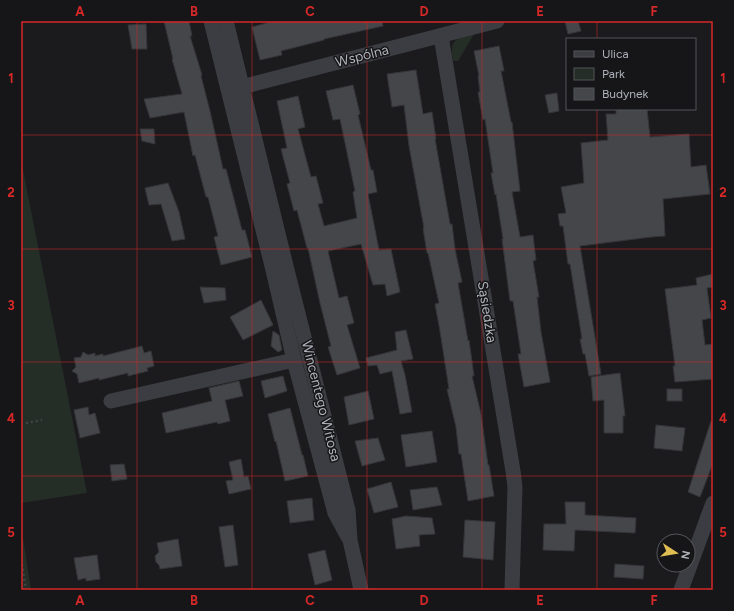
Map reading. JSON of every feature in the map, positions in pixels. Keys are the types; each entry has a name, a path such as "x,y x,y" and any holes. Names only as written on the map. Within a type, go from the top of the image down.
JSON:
{"street":[{"name":"Wincentego Witosa","path":"210,21 228,91 279,264 348,510 350,540 361,590"},
{"name":"Wincentego Witosa","path":"226,21 243,86 279,264 294,360 334,513 350,540"},
{"name":"Wspólna","path":"228,91 497,21"},
{"name":"Sąsiedzka","path":"441,36 452,94 513,471 515,487 512,590"},
{"name":"Wincentego Witosa","path":"111,401 294,360"},
{"path":"681,590 713,503"}],"path":[{"path":"21,424 42,420"},
{"path":"21,559 26,590"}],"green space":[{"path":"473,33 473,36 458,61 453,61 452,48 455,41"},
{"path":"21,160 87,493 21,503"},
{"path":"21,525 31,590 21,590"}],"building":[{"path":"164,21 189,21 192,36 190,36 202,75 223,169 226,169 242,230 245,230 252,257 221,265 214,237 218,236 195,155 193,156 184,112 150,118 144,99 182,94 172,59"},
{"path":"274,21 382,21 383,26 324,39 281,51 282,55 260,60 252,27"},
{"path":"565,21 578,21 581,31 568,34"},
{"path":"146,24 147,49 132,49 128,25"},
{"path":"499,46 504,71 501,71 512,122 520,191 512,192 520,237 533,235 536,260 533,261 539,297 537,297 541,332 550,382 524,387 518,354 521,354 513,301 510,301 503,239 491,173 493,173 485,119 483,120 478,92 480,92 479,76 474,51"},
{"path":"416,70 423,114 432,112 435,139 450,224 452,224 455,249 462,282 458,283 468,341 469,340 474,376 472,376 481,414 494,496 468,501 461,454 459,454 456,427 447,389 449,389 435,304 439,303 427,253 409,146 404,105 392,107 387,74"},
{"path":"353,85 360,114 358,115 371,170 373,170 377,192 368,194 379,250 391,249 400,292 387,296 385,284 373,285 361,244 328,251 339,298 347,296 354,323 347,325 360,368 337,375 328,347 331,346 308,248 297,210 294,211 287,184 290,183 281,149 287,148 277,101 298,96 305,127 298,129 311,177 316,176 323,203 318,204 324,226 357,218 353,192 355,191 340,119 333,120 326,91"},
{"path":"557,93 559,111 549,113 545,95"},
{"path":"616,110 647,110 650,137 689,134 691,167 706,165 710,194 663,199 665,236 580,246 601,374 589,376 585,354 583,354 580,339 582,339 570,264 568,264 563,226 560,226 558,214 566,213 561,187 584,183 581,143 608,140 606,114 616,114"},
{"path":"140,129 154,129 155,144 142,141"},
{"path":"168,183 179,212 185,239 172,241 161,204 149,205 145,188"},
{"path":"713,274 713,287 707,288 711,318 702,320 705,345 713,344 713,379 675,382 673,366 675,366 665,289 697,285 696,278"},
{"path":"200,287 225,288 226,300 204,303"},
{"path":"261,300 273,325 243,340 230,317"},
{"path":"406,330 413,359 401,361 412,412 400,414 392,371 380,374 377,365 368,366 366,358 397,350 395,332"},
{"path":"273,331 279,335 282,350 278,352 271,346"},
{"path":"142,346 144,353 151,351 154,366 147,368 148,371 128,376 128,373 99,380 99,378 79,383 77,374 72,371 76,367 74,358 81,357 83,352 88,355 95,353 95,356 103,354 103,356"},
{"path":"620,373 625,416 623,416 623,433 604,433 604,400 593,401 591,377"},
{"path":"283,376 287,391 265,398 261,381"},
{"path":"239,381 243,396 225,400 230,421 218,424 217,422 166,433 162,413 212,401 209,388"},
{"path":"667,389 682,389 682,401 667,401"},
{"path":"368,391 374,419 349,425 344,397"},
{"path":"88,407 89,415 95,413 100,433 80,438 74,410"},
{"path":"290,408 308,476 285,481 268,414"},
{"path":"711,421 713,421 713,463 700,497 688,492"},
{"path":"656,425 685,428 682,451 654,448"},
{"path":"432,431 437,462 406,467 401,435"},
{"path":"378,438 385,460 362,466 355,441"},
{"path":"241,459 244,477 248,476 251,489 229,494 226,481 233,480 229,462"},
{"path":"124,464 127,479 112,481 110,465"},
{"path":"391,482 398,507 374,513 367,489"},
{"path":"437,487 442,505 413,510 410,490"},
{"path":"312,498 314,520 290,523 287,501"},
{"path":"565,502 585,502 585,515 636,518 635,533 575,530 574,551 543,550 544,524 566,524"},
{"path":"406,516 432,518 435,534 419,535 420,546 396,549 392,519"},
{"path":"465,520 495,522 493,560 463,557"},
{"path":"233,525 238,565 225,567 219,527"},
{"path":"178,539 182,566 160,569 156,562 155,556 159,552 157,543"},
{"path":"325,550 332,580 315,585 308,554"},
{"path":"97,555 100,579 86,581 86,578 78,580 74,558"},
{"path":"615,564 644,566 643,579 614,577"}]}
